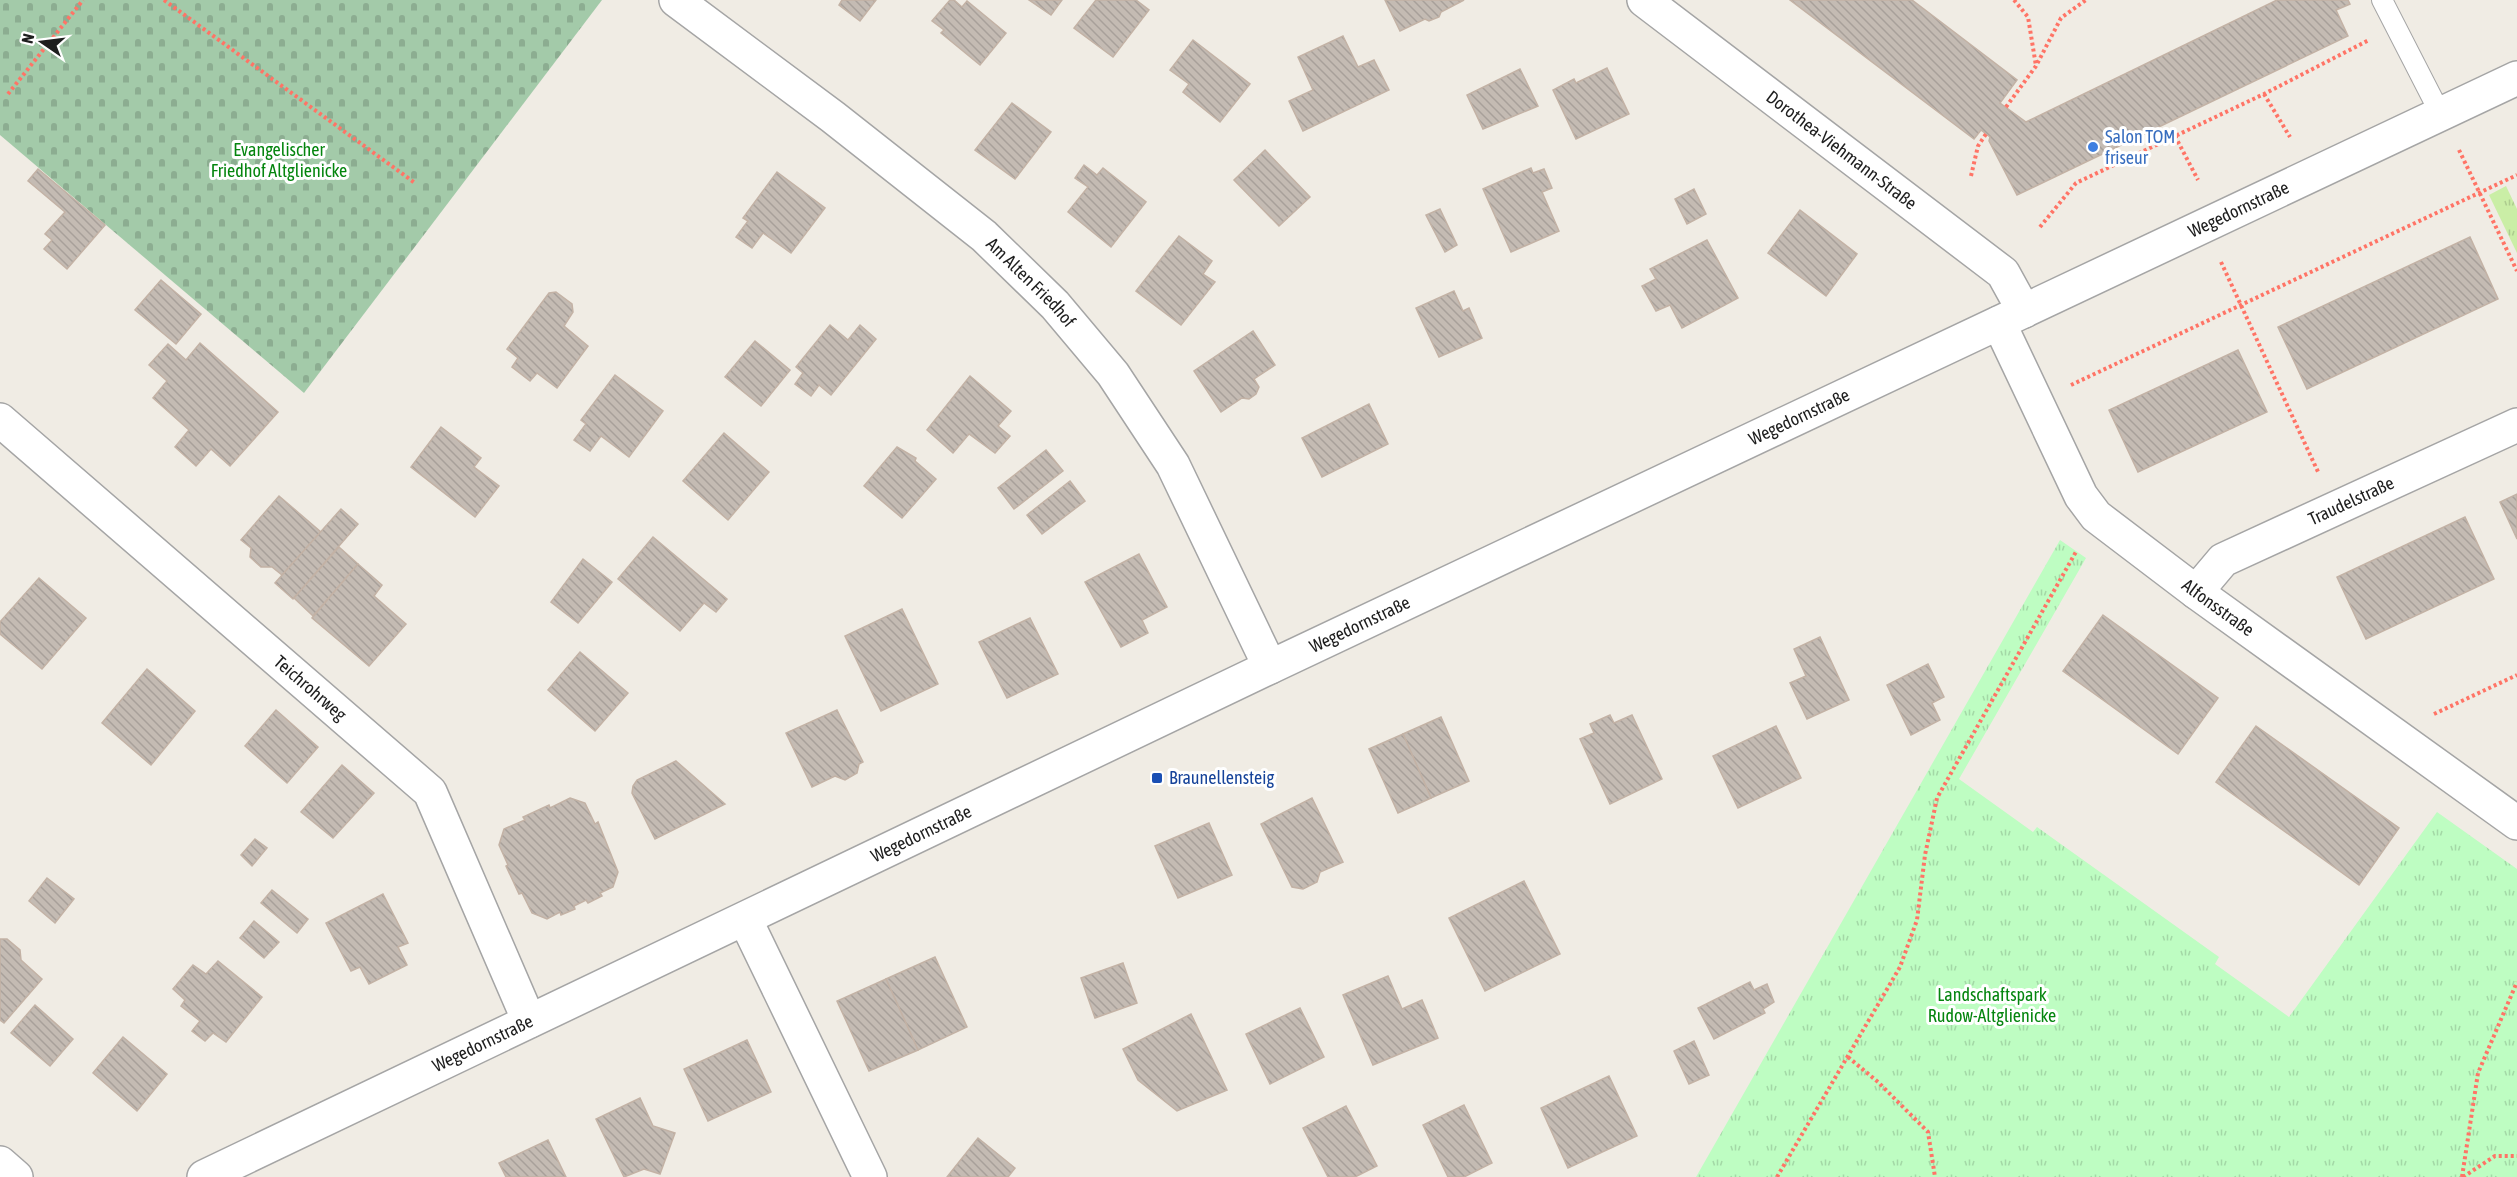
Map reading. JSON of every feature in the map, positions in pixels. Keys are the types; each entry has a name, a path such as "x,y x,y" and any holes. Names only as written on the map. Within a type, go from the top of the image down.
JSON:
{"street":[{"name":"Am Alten Friedhof","path":"676,0 833,117 975,228 1055,305 1113,374 1173,465 1270,667"},
{"name":"Dorothea-Viehmann-Straße","path":"1644,0 2003,273 2011,317"},
{"name":"Wegedornstraße","path":"204,1177 1270,667 2517,78"},
{"name":"Alfonsstraße","path":"2011,317 2081,496 2096,516 2196,592 2517,823"},
{"name":"Teichrohrweg","path":"0,420 430,792 529,1021"},
{"name":"Traudelstraße","path":"2196,592 2223,560 2517,425"},
{"path":"745,919 870,1177"},
{"path":"0,1163 16,1177"}],"lane":[{"path":"2382,0 2441,115"}],"path":[{"path":"8,94 83,0"},
{"path":"164,0 415,183"},
{"path":"2014,0 2028,17 2036,66"},
{"path":"2006,107 2036,66 2061,18 2086,0"},
{"path":"2040,227 2076,183 2264,94 2396,26"},
{"path":"2264,94 2290,137"},
{"path":"1971,176 1978,146 1986,134"},
{"path":"2175,136 2198,180"},
{"path":"2459,150 2517,271"},
{"path":"2067,387 2517,175"},
{"path":"2221,262 2335,508"},
{"path":"1777,1177 1900,967 1917,920 1925,855 1937,798 2096,516"},
{"path":"2426,717 2517,675"},
{"path":"2462,1177 2478,1073 2517,982"},
{"path":"1848,1057 1878,1082 1928,1132 1935,1177"},
{"path":"2462,1177 2495,1156 2517,1156"}],"green space":[{"name":"Evangelischer Friedhof Altglienicke","path":"0,0 602,0 304,393 0,135"},
{"path":"2506,186 2517,209 2517,253 2489,195"},
{"name":"Landschaftspark Rudow-Altglienicke","path":"2060,540 2086,558 1959,779 2033,832 2037,827 2219,957 2215,964 2289,1017 2437,812 2517,869 2517,1177 1696,1177"}],"building":[{"path":"842,0 876,0 860,21 839,5"},
{"path":"950,0 954,0 962,7 967,1 1006,33 980,65 941,33 944,30 932,21"},
{"path":"1029,0 1062,0 1051,15"},
{"path":"1096,0 1136,0 1149,10 1113,57 1074,28"},
{"path":"1385,0 1464,0 1441,12 1439,17 1429,21 1425,19 1400,31"},
{"path":"1790,0 1912,0 2017,80 2000,103 2026,122 2277,0 2348,0 2350,4 2336,10 2348,36 2017,195 1989,141 1990,137 1981,130 1974,139"},
{"path":"1343,36 1358,67 1374,60 1389,90 1303,131 1289,101 1313,90 1298,57"},
{"path":"1193,40 1250,84 1220,122 1183,92 1189,84 1170,70"},
{"path":"1607,68 1629,114 1576,139 1553,90 1574,79 1576,83"},
{"path":"1520,69 1538,106 1483,129 1467,95"},
{"path":"1012,103 1051,132 1015,179 975,150"},
{"path":"1265,150 1310,197 1279,226 1234,180"},
{"path":"1084,165 1097,175 1103,168 1146,202 1111,247 1068,212 1088,187 1075,178"},
{"path":"1531,168 1533,173 1544,169 1552,188 1542,192 1559,231 1511,252 1483,189"},
{"path":"38,169 105,225 67,269 44,249 52,240 45,234 65,212 28,181"},
{"path":"777,172 825,208 791,253 763,233 752,248 736,237 748,221 743,218"},
{"path":"1694,189 1706,214 1687,224 1675,199"},
{"path":"1440,209 1457,245 1445,252 1426,215"},
{"path":"1800,210 1857,254 1826,296 1768,253"},
{"path":"1179,236 1212,261 1203,274 1215,282 1181,325 1136,291"},
{"path":"2470,237 2498,299 2307,389 2278,327"},
{"path":"1707,240 1738,298 1682,328 1670,305 1656,311 1642,286 1656,279 1650,269"},
{"path":"161,280 201,314 176,344 135,310"},
{"path":"1454,291 1463,311 1469,308 1482,338 1439,357 1416,308"},
{"path":"556,292 572,304 573,312 564,326 588,346 557,388 537,373 530,381 512,367 518,358 507,349 549,293"},
{"path":"830,325 848,340 860,325 876,339 831,395 819,385 811,396 795,384 803,373 796,367"},
{"path":"1253,331 1275,365 1254,379 1259,387 1256,394 1249,399 1242,398 1221,412 1194,371"},
{"path":"755,341 790,370 761,406 725,377"},
{"path":"200,343 278,412 230,466 211,449 196,466 175,447 189,430 153,398 167,381 149,365 168,344 186,360"},
{"path":"2238,350 2267,412 2138,472 2109,410"},
{"path":"615,375 663,411 629,457 601,436 590,451 574,440 586,424 581,420"},
{"path":"970,376 1011,411 998,426 1010,436 995,453 969,434 953,453 927,430"},
{"path":"1369,404 1388,444 1322,477 1302,438"},
{"path":"441,427 481,458 474,467 499,486 475,517 411,467"},
{"path":"724,433 769,472 728,520 683,481"},
{"path":"897,447 916,458 915,461 936,479 902,518 864,486"},
{"path":"1046,450 1063,471 1014,509 998,488"},
{"path":"1070,481 1085,501 1042,534 1027,515"},
{"path":"2517,494 2517,539 2500,502"},
{"path":"279,496 321,532 282,575 272,567 261,567 250,557 251,548 241,540"},
{"path":"341,509 358,524 293,599 275,583"},
{"path":"2465,517 2494,579 2366,639 2337,577"},
{"path":"653,537 727,599 716,612 704,603 680,631 618,579"},
{"path":"339,547 358,564 313,616 294,598"},
{"path":"1139,554 1167,607 1142,620 1148,633 1121,647 1085,582"},
{"path":"583,559 612,582 578,623 551,602"},
{"path":"358,564 382,585 374,596 406,624 369,666 312,618"},
{"path":"39,578 86,618 42,669 0,634 0,622"},
{"path":"902,609 938,684 881,711 845,636"},
{"path":"2103,615 2218,698 2178,754 2063,671"},
{"path":"1030,618 1058,674 1007,698 979,642"},
{"path":"1820,637 1849,700 1807,719 1790,683 1806,676 1794,649"},
{"path":"580,652 628,693 595,731 548,690"},
{"path":"1928,664 1944,697 1932,703 1940,720 1911,735 1887,685"},
{"path":"147,669 195,711 151,765 102,723"},
{"path":"276,710 318,747 287,783 245,746"},
{"path":"837,710 863,762 859,764 857,773 845,780 835,776 812,787 786,733"},
{"path":"1610,715 1614,723 1632,715 1662,779 1610,804 1580,739 1594,733 1590,724"},
{"path":"1441,717 1469,781 1431,798 1403,734"},
{"path":"1776,726 1801,778 1738,808 1713,756"},
{"path":"2256,726 2399,828 2359,885 2216,782"},
{"path":"1403,734 1431,798 1398,813 1369,749"},
{"path":"676,761 725,804 655,839 632,793 633,786 637,780"},
{"path":"342,765 374,793 333,838 301,812"},
{"path":"570,798 585,803 595,824 598,822 618,872 613,887 600,893 602,896 588,903 586,900 574,906 575,909 561,915 560,912 547,919 532,913 522,893 519,894 499,845 504,829 525,820 523,817"},
{"path":"1312,798 1343,862 1320,872 1317,882 1303,889 1292,887 1261,824"},
{"path":"1209,823 1232,875 1178,898 1155,846"},
{"path":"255,839 267,848 252,866 241,855"},
{"path":"47,878 74,899 55,923 29,901"},
{"path":"1524,881 1560,954 1485,991 1449,918"},
{"path":"272,890 308,919 297,933 261,903"},
{"path":"383,894 408,943 398,947 407,965 369,984 360,967 351,971 326,923"},
{"path":"254,921 279,942 264,958 240,938"},
{"path":"0,939 7,939 20,950 21,960 42,979 4,1023 0,1020"},
{"path":"935,957 967,1027 918,1050 886,979"},
{"path":"218,961 262,997 226,1042 213,1033 205,1041 192,1031 200,1021 181,1006 185,1000 173,989 193,965 206,974"},
{"path":"1123,963 1137,1003 1095,1018 1081,978"},
{"path":"1388,976 1402,1009 1422,1000 1438,1038 1373,1065 1343,995"},
{"path":"886,979 918,1050 869,1071 837,1001"},
{"path":"1750,982 1754,990 1767,984 1774,1002 1763,1009 1765,1013 1714,1039 1698,1008"},
{"path":"35,1005 73,1039 50,1066 11,1033"},
{"path":"1300,1008 1324,1057 1270,1084 1246,1034"},
{"path":"1191,1014 1227,1090 1177,1111 1138,1080 1123,1049"},
{"path":"123,1037 167,1074 137,1111 93,1073"},
{"path":"747,1040 771,1092 708,1121 684,1069"},
{"path":"1694,1041 1709,1075 1689,1084 1674,1051"},
{"path":"1609,1076 1637,1136 1568,1168 1541,1108"},
{"path":"640,1098 653,1126 675,1133 660,1174 644,1169 624,1177 596,1119"},
{"path":"1464,1105 1492,1163 1464,1177 1448,1177 1423,1125"},
{"path":"1346,1106 1377,1166 1355,1177 1328,1177 1303,1128"},
{"path":"978,1138 1015,1168 1008,1177 947,1177"},
{"path":"548,1140 566,1177 506,1177 499,1163"}],"place":[{"name":"Salon TOM friseur","path":"2093,147"},
{"name":"Braunellensteig","path":"1157,778"}]}
